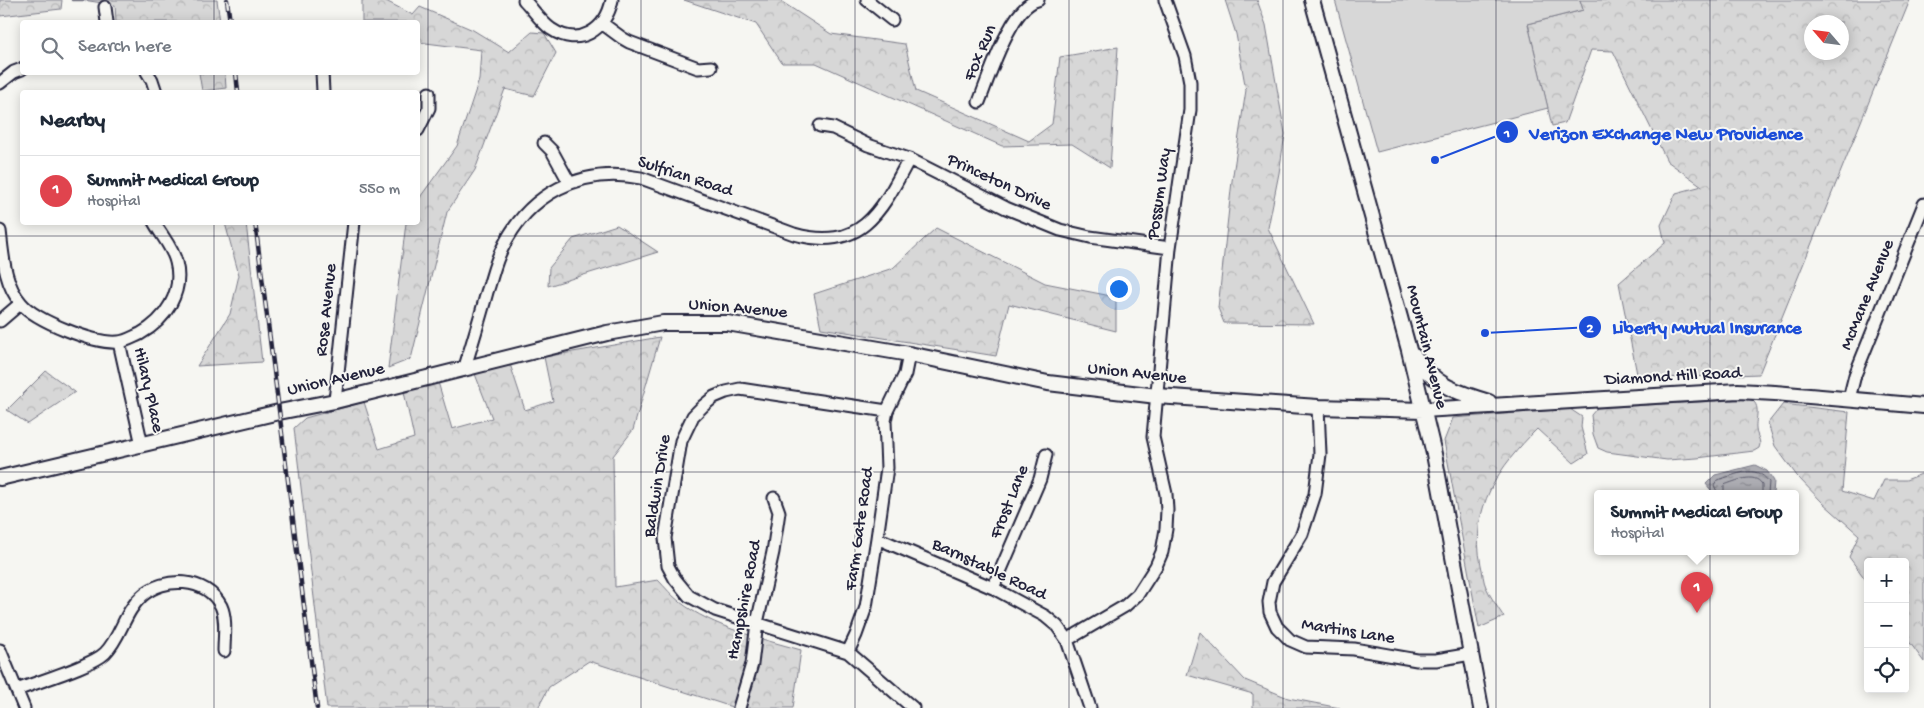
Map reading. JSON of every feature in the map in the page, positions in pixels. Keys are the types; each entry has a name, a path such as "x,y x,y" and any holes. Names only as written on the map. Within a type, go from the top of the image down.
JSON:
{"main road":[{"name":"Mountain Avenue","path":"1312,0 1424,410 1434,454 1481,708"},
{"name":"Union Avenue","path":"0,478 279,412 335,401 614,332 663,323 685,322 750,326 909,354 1048,383 1157,396 1318,407 1424,410"},
{"path":"1409,350 1423,369 1443,386 1497,405"},
{"name":"Diamond Hill Road","path":"1424,410 1738,391 1924,406"}],"street":[{"path":"524,0 550,28 565,35 586,34 603,24 612,0"},
{"path":"867,0 892,20"},
{"name":"Fox Run","path":"979,102 1007,33 1025,7 1038,0"},
{"name":"Possum Way","path":"1067,640 1125,606 1138,594 1148,580 1162,552 1167,510 1162,476 1152,437 1170,248 1190,110 1190,82 1185,56 1165,0"},
{"path":"105,7 107,20"},
{"path":"603,24 630,42 698,68 711,67"},
{"path":"0,83 20,70"},
{"path":"150,75 155,90"},
{"path":"322,75 323,90"},
{"path":"420,126 430,108 429,93"},
{"name":"Princeton Drive","path":"820,126 833,128 868,145 909,159 1006,208 1060,230 1090,237 1170,248"},
{"path":"544,143 552,150 569,182"},
{"name":"Sulfrian Road","path":"464,370 496,263 507,239 531,208 569,182 601,175 617,174 641,178 794,234 820,239 834,239 848,235 875,217 886,202 909,159"},
{"name":"McMane Avenue","path":"1849,399 1855,375 1924,204"},
{"path":"0,231 6,272 21,303 48,323 76,333 119,342 133,338 152,328 165,314 175,294 178,272 176,260 156,225"},
{"name":"Rose Avenue","path":"335,401 354,225"},
{"path":"0,321 21,303"},
{"name":"Hilary Place","path":"119,342 142,445"},
{"name":"Farm Gate Road","path":"848,652 862,622 866,607 877,538 887,468 884,421 887,411 900,387 909,354"},
{"name":"Baldwin Drive","path":"887,411 740,389 714,397 693,416 681,441 665,538 668,566 681,588 701,604 728,615 848,652 913,708"},
{"name":"Martins Lane","path":"1318,407 1320,454 1315,494 1302,534 1272,582 1269,602 1270,612 1277,627 1290,640 1306,646 1354,649 1417,660 1436,660 1471,654"},
{"name":"Frost Lane","path":"993,588 1040,479 1046,455"},
{"name":"Hampshire Road","path":"739,708 752,664 756,623 773,552 779,512 774,498"},
{"name":"Barnstable Road","path":"877,538 993,588 1045,616 1057,626 1067,640 1090,708"},
{"path":"17,690 91,662 104,654 114,642 134,604 147,592 170,583 194,584 203,588 216,599 221,606 224,618 224,651"},
{"path":"0,650 24,708"}],"green space":[{"path":"0,0 62,0 61,9 0,16"},
{"path":"83,0 217,0 220,20 116,20 115,5"},
{"path":"362,0 384,0 413,15 420,7 473,30 509,52 532,32 544,33 556,53 534,96 505,89 475,170 447,212 411,359 388,368 406,225 420,225 420,197 457,146 479,80 481,50 420,42 420,20 362,20"},
{"path":"684,0 779,0 831,34 905,44 916,91 1029,141 1052,124 1060,57 1118,47 1110,168 1072,144 1002,146 816,63 782,63 756,24"},
{"path":"1225,0 1257,0 1266,25 1285,134 1268,228 1314,324 1224,323 1218,308 1232,181 1246,90 1236,34"},
{"path":"1335,0 1580,0 1583,10 1528,24 1548,108 1377,152"},
{"path":"1580,0 1910,0 1759,374 1638,379 1619,283 1665,243 1661,225 1676,193 1702,186 1667,161 1613,51 1591,50 1565,123 1552,126 1528,24 1583,10"},
{"path":"199,75 225,75 226,88 202,90"},
{"path":"226,225 246,225 262,362 197,366 230,314 239,275"},
{"path":"617,225 658,252 548,286 549,268 573,239"},
{"path":"936,228 1045,283 1116,297 1116,331 1009,304 996,356 821,328 814,294 893,268"},
{"path":"660,337 633,430 613,456 615,587 658,580 680,602 707,618 738,631 801,650 793,708 735,708 589,661 549,687 538,708 327,708 294,428 305,418 364,402 379,449 414,438 404,392 438,382 452,429 492,418 475,374 510,364 525,410 553,401 544,357"},
{"path":"46,371 75,392 28,424 7,410"},
{"path":"1750,399 1757,408 1756,429 1760,444 1759,448 1754,451 1667,460 1607,452 1598,448 1593,434 1591,415 1597,408"},
{"path":"1783,404 1849,412 1842,491 1874,501 1884,480 1906,480 1924,473 1924,662 1909,641 1909,558 1864,558 1864,578 1849,557 1859,535 1823,503 1797,476 1775,446 1768,423"},
{"path":"1570,409 1582,417 1581,427 1588,454 1574,463 1537,429 1511,458 1490,490 1483,507 1479,525 1478,544 1485,585 1504,617 1479,628 1444,441 1453,418"},
{"path":"1200,632 1245,680 1288,698 1340,708 1253,708 1253,694 1187,675"}],"water":[{"path":"1755,465 1767,471 1774,481 1773,490 1711,490 1706,484 1715,475"}],"waterway":[{"path":"72,0 86,0"}],"railway":[{"path":"227,0 230,20"},
{"path":"236,75 238,90"},
{"path":"255,225 317,708"}],"place":[{"name":"Verizon Exchange New Providence","path":"1435,160"},
{"name":"Liberty Mutual Insurance","path":"1485,333"},
{"name":"Summit Medical Group","path":"1697,613"}]}
